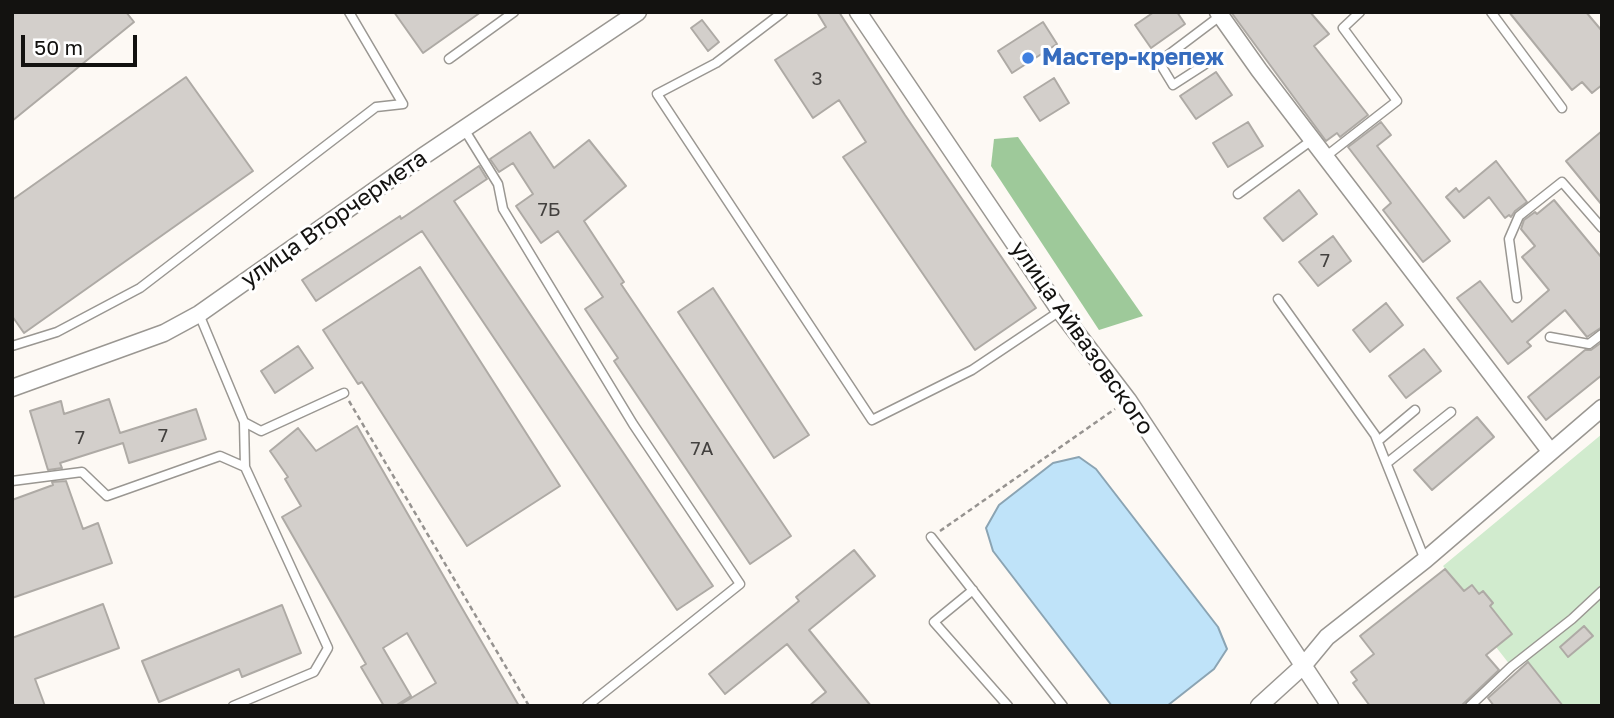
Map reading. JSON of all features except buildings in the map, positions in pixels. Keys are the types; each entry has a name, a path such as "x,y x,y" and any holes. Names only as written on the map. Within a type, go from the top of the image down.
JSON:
{"street":[{"name":"улица Вторчермета","path":"12,388 164,333 200,314 464,129 638,12"},
{"name":"улица Айвазовского","path":"858,12 1060,311 1128,400 1330,706"},
{"path":"1219,14 1550,451"},
{"path":"1259,706 1303,666 1327,637 1425,560 1602,408"}],"lane":[{"path":"12,346 57,332 140,288 376,107 403,103 349,12"},
{"path":"449,59 514,12"},
{"path":"783,12 716,63 657,94 872,420 972,370 1060,311"},
{"path":"1325,157 1397,101 1343,28 1360,12"},
{"path":"1491,12 1562,108"},
{"path":"1204,65 1173,85 1158,62 1219,14"},
{"path":"464,129 498,184 503,209 524,245 633,424 740,584 587,706"},
{"path":"1238,194 1312,140"},
{"path":"1517,298 1508,239 1519,216 1562,182 1602,228"},
{"path":"1278,299 1378,441 1425,560"},
{"path":"200,314 244,422 245,467 328,648 314,672 233,706"},
{"path":"1550,337 1589,344 1602,334"},
{"path":"244,422 261,431 344,393"},
{"path":"1378,441 1415,411"},
{"path":"1387,463 1451,412"},
{"path":"12,481 82,472 107,496 220,456 245,467"},
{"path":"931,537 1063,706"},
{"path":"973,590 934,622 1008,706"},
{"path":"1470,706 1511,667 1572,619 1602,591"}],"path":[{"path":"344,393 529,706"},
{"path":"931,537 1128,400"}],"green space":[{"path":"1018,137 1143,316 1099,330 991,166 994,139"},
{"path":"1602,434 1602,706 1563,706 1526,661 1514,670 1496,647 1504,624 1490,606 1493,603 1484,591 1479,594 1472,585 1463,592 1443,566"}],"water":[{"path":"1079,457 1096,469 1218,627 1227,649 1214,669 1167,706 1112,706 993,551 986,528 999,505 1053,463"}],"place":[{"name":"Мастер-крепеж","path":"1028,58"}]}
